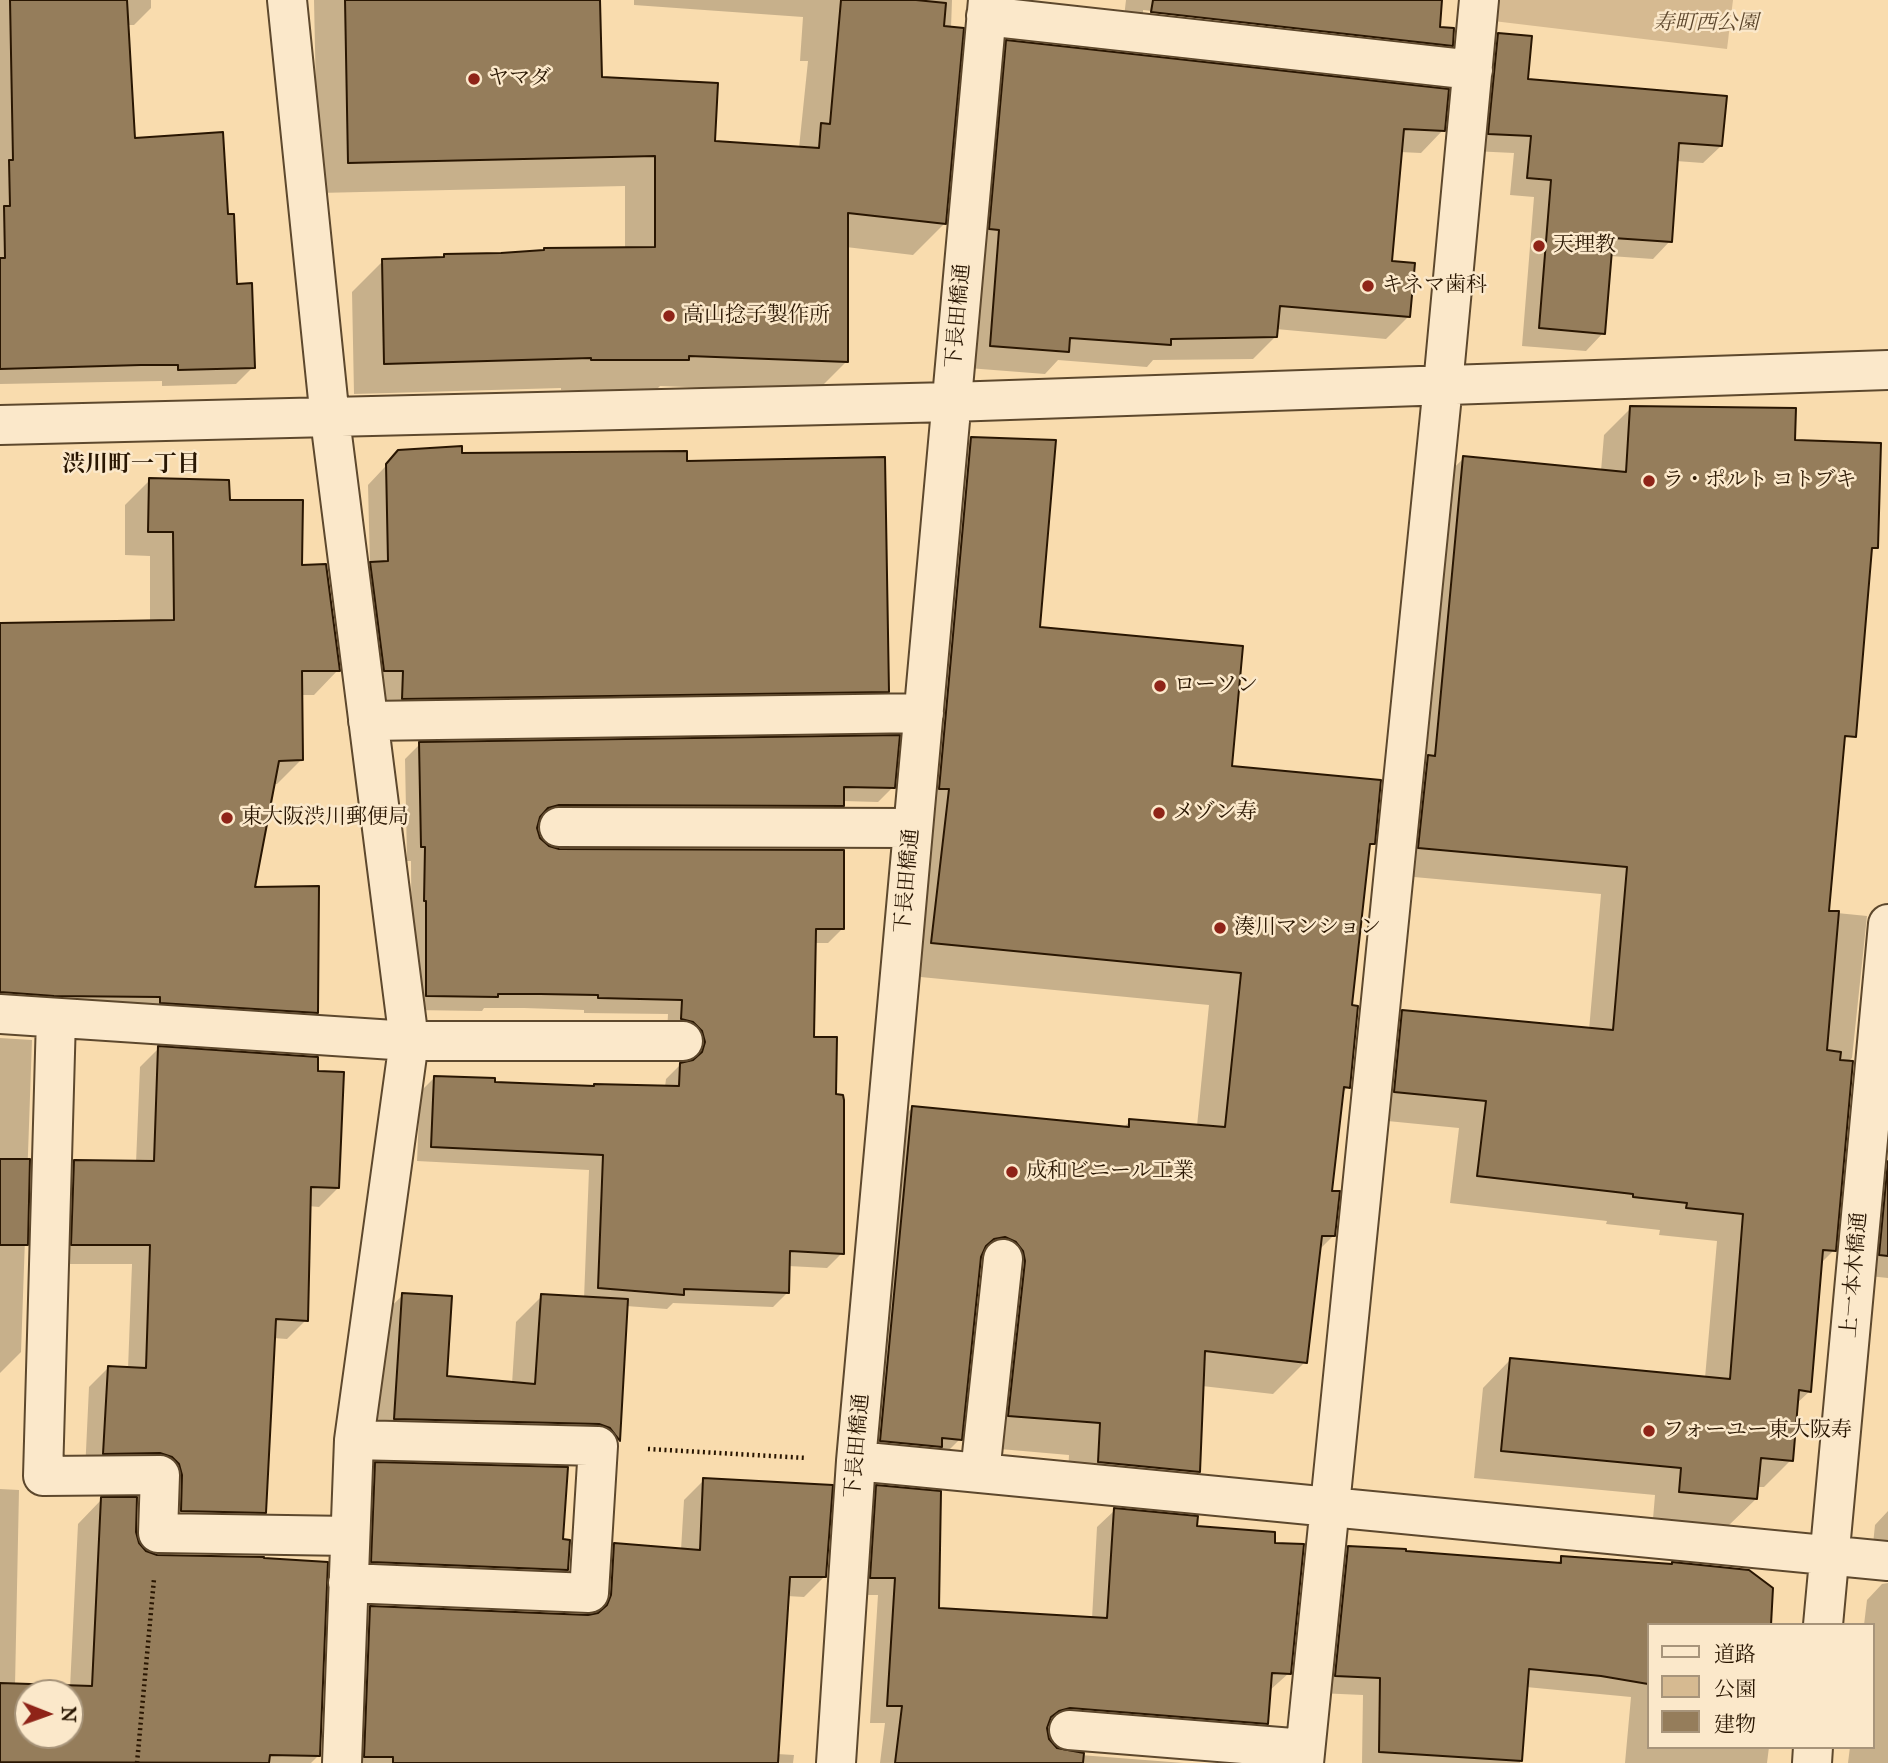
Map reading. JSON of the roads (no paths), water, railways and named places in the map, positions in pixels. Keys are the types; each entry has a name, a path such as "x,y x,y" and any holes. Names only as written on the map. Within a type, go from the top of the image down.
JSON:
{"street":[{"path":"287,0 330,419 409,1041 354,1440 342,1763"},
{"path":"1069,1730 1304,1756 1443,385 1479,0"},
{"path":"987,8 1472,70"},
{"name":"下長田橋通","path":"836,1763 856,1461 987,8"},
{"path":"0,425 951,402 1888,370"},
{"path":"368,721 924,713"},
{"path":"559,827 913,828"},
{"name":"上一本木橋通","path":"1823,1623 1888,924"},
{"path":"0,1014 409,1041 683,1041"},
{"path":"56,1018 43,1476 160,1475 158,1533 350,1536"},
{"path":"980,1474 1003,1259"},
{"path":"348,1584 589,1593 598,1446 354,1440"},
{"path":"856,1461 1888,1561"}],"place":[{"name":"ヤマダ","path":"474,79"},
{"name":"天理教","path":"1539,246"},
{"name":"キネマ歯科","path":"1368,286"},
{"name":"高山捻子製作所","path":"669,316"},
{"name":"ラ・ポルト コトブキ","path":"1649,481"},
{"name":"ローソン","path":"1160,686"},
{"name":"メゾン寿","path":"1159,813"},
{"name":"東大阪渋川郵便局","path":"227,818"},
{"name":"湊川マンション","path":"1220,928"},
{"name":"成和ビニール工業","path":"1012,1172"},
{"name":"フォーユー東大阪寿","path":"1649,1431"}],"district":[{"name":"渋川町一丁目","path":"131,465"}],"park label":[{"name":"寿町西公園","path":"1706,24"}]}
